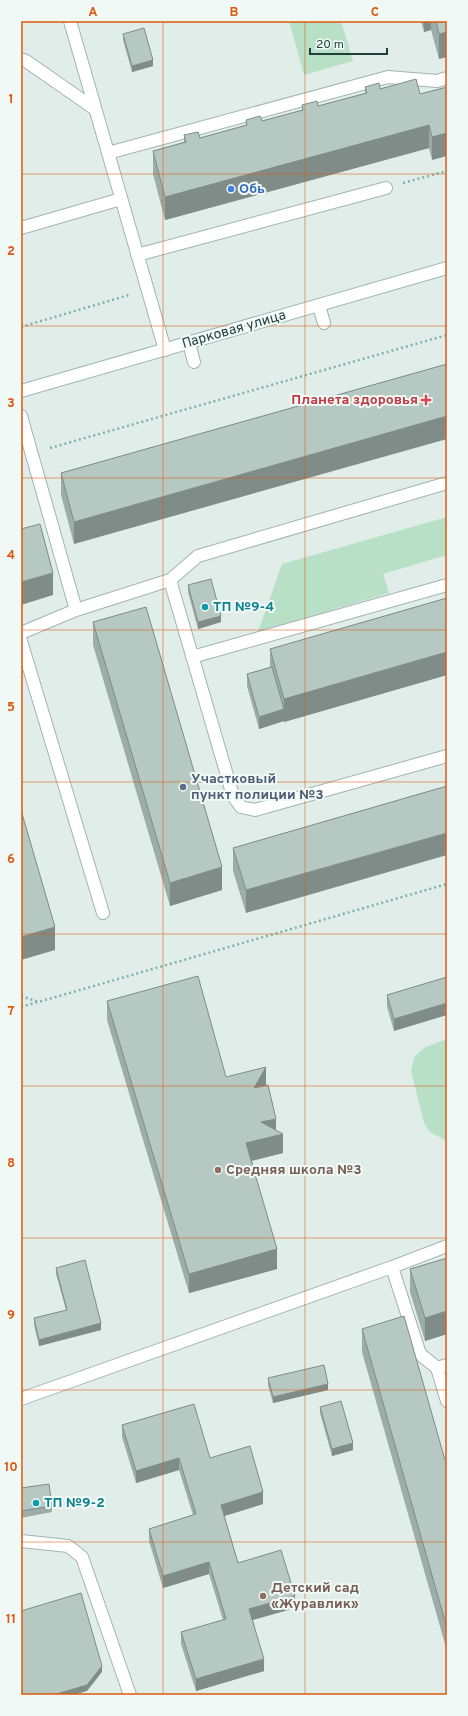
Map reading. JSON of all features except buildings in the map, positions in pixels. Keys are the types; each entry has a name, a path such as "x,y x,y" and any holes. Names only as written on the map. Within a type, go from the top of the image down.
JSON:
{"main road":[{"path":"70,21 136,255 165,350"},
{"path":"21,59 95,109"},
{"path":"108,153 275,103 386,72 437,81 447,78"},
{"path":"136,255 386,188"},
{"path":"21,228 121,199"},
{"name":"Парковая улица","path":"21,391 447,268"},
{"path":"319,306 324,323"},
{"path":"189,343 194,362"},
{"path":"21,416 76,610"},
{"path":"21,634 76,610 170,580 198,556 447,482"},
{"path":"170,580 233,796 240,807 255,810 447,756"},
{"path":"192,657 447,585"},
{"path":"21,641 103,913"},
{"path":"21,1399 447,1246"},
{"path":"392,1267 420,1354 442,1366 447,1402"},
{"path":"21,1541 68,1546 82,1557 130,1695"}],"path":[{"path":"386,188 447,171"},
{"path":"21,326 147,290"},
{"path":"32,453 447,335"},
{"path":"21,1007 447,884"},
{"path":"21,996 39,1002"}],"green space":[{"path":"289,21 341,21 353,61 304,75"},
{"path":"447,517 447,555 383,574 389,593 258,632 282,564"},
{"path":"447,1039 447,1140 445,1140 430,1132 424,1123 411,1071 414,1058 419,1052 426,1047"}],"place":[{"name":"Обь","path":"231,189"},
{"name":"Планета здоровья","path":"426,400"},
{"name":"ТП №9-4","path":"205,607"},
{"name":"Участковый пункт полиции №3","path":"183,787"},
{"name":"Средняя школа №3","path":"218,1170"},
{"name":"ТП №9-2","path":"36,1503"},
{"name":"Детский сад «Журавлик»","path":"263,1596"}]}
